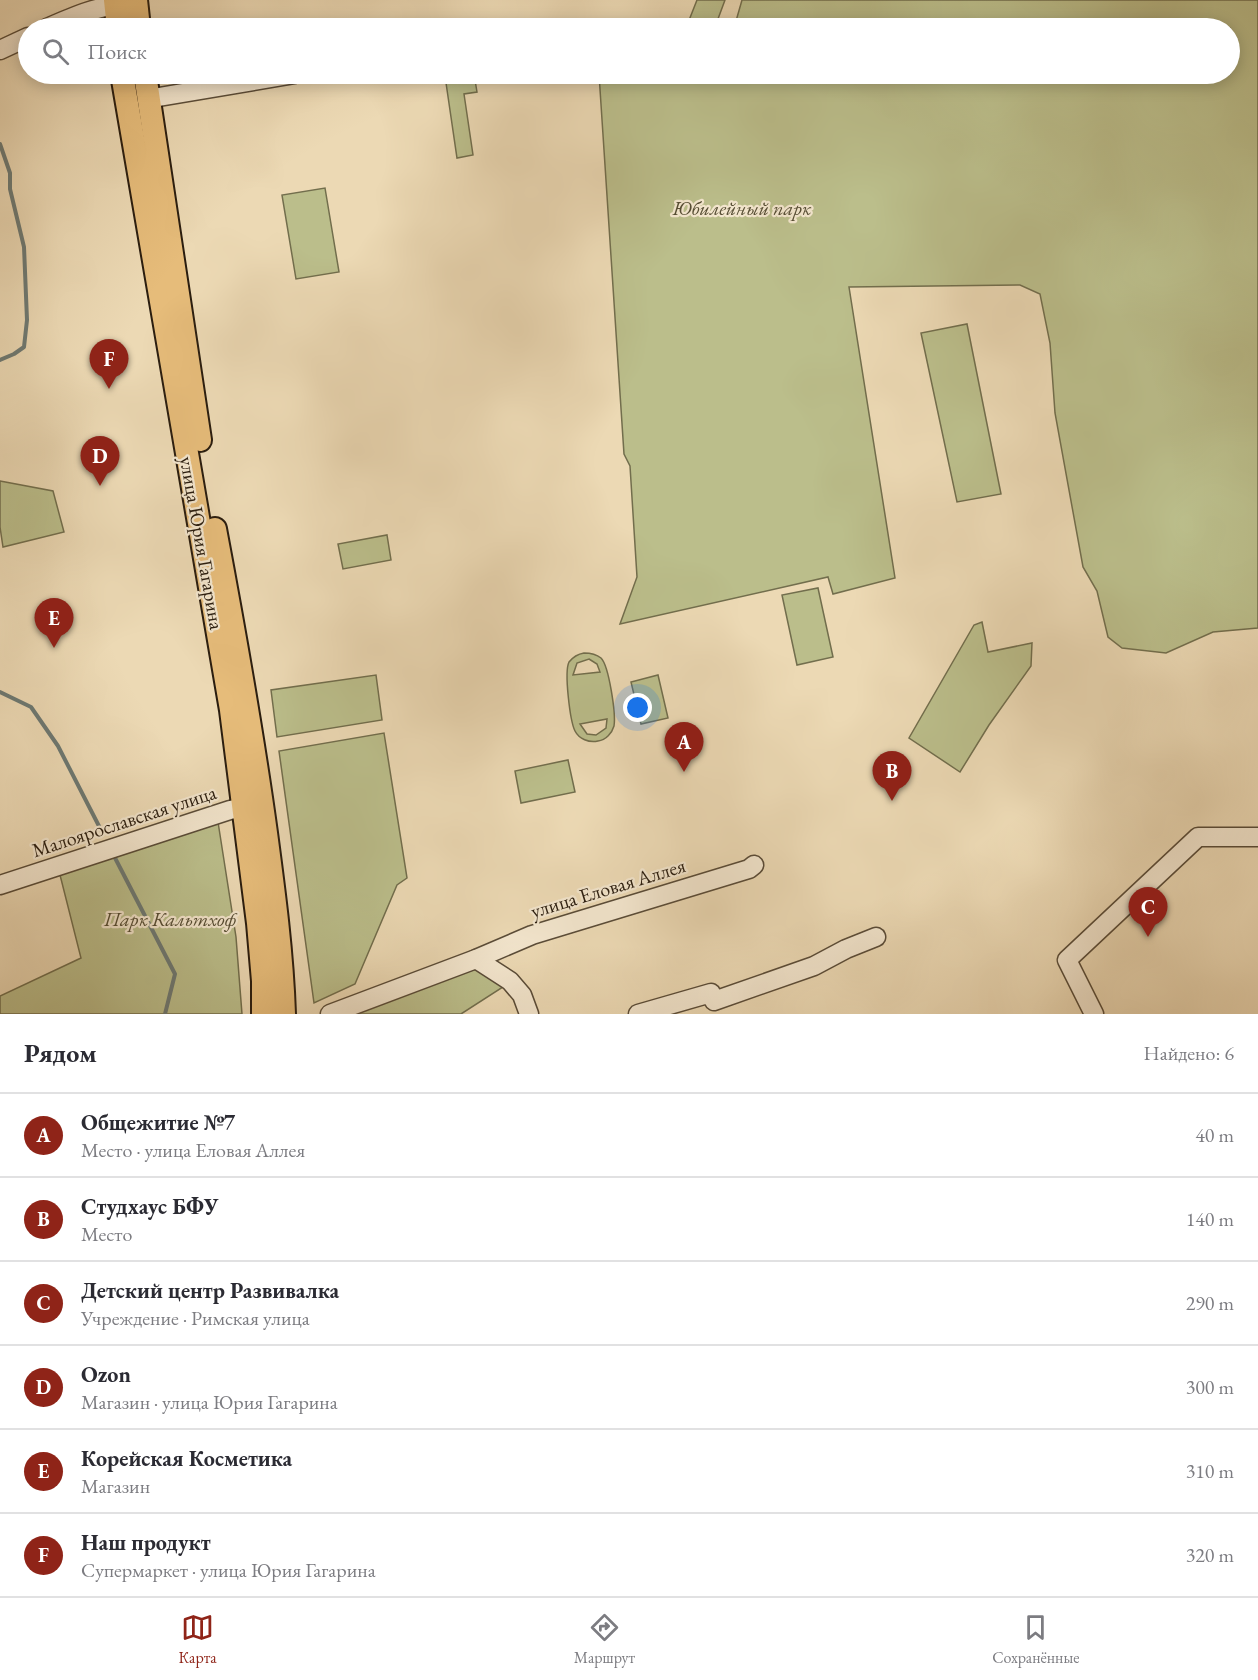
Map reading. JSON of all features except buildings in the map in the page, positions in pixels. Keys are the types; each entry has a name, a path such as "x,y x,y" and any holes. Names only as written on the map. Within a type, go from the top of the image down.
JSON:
{"main road":[{"path":"121,18 126,2"},
{"path":"126,2 135,18"},
{"name":"улица Юрия Гагарина","path":"124,84 231,710 278,918 284,1014"},
{"name":"улица Юрия Гагарина","path":"146,84 205,475 244,680 253,805 263,1014"}],"street":[{"path":"70,18 126,2"},
{"path":"1,49 18,41"},
{"path":"147,99 236,84"},
{"name":"Малоярославская улица","path":"0,885 253,805"},
{"path":"1094,1014 1067,960 1198,837 1258,837"},
{"name":"улица Еловая Аллея","path":"330,1014 476,959 532,935 754,865"},
{"path":"638,1014 711,993 714,1001 814,966 846,949 876,937"},
{"path":"476,959 510,981 522,995 529,1014"}],"green space":[{"path":"697,0 725,0 718,18 690,18"},
{"name":"Юбилейный парк","path":"742,0 1258,0 1258,628 1213,632 1166,653 1122,648 1108,637 1097,591 1083,567 1055,413 1050,343 1040,294 1020,285 849,287 895,578 833,594 828,577 620,624 637,577 630,466 624,454 600,84 1240,84 1240,18 737,18"},
{"path":"446,84 476,84 477,92 464,94 473,155 457,158"},
{"path":"325,188 339,272 296,279 282,195"},
{"path":"967,324 1001,494 957,502 921,333"},
{"path":"0,481 53,491 64,532 3,547 0,527"},
{"path":"387,535 391,560 343,569 338,544"},
{"path":"818,588 833,657 797,665 782,595"},
{"path":"982,622 988,652 1032,643 1031,666 989,725 960,772 909,738 974,625"},
{"path":"582,653 593,654 601,658 607,670 611,690 614,726 608,736 598,741 588,741 579,736 571,717 567,686 568,667 571,660","holes":["589,659 597,664 600,672 573,675 577,663","607,719 606,728 596,735 587,734 580,724"]},
{"path":"376,675 382,720 277,737 271,690"},
{"path":"658,675 668,718 641,724 631,682"},
{"path":"384,733 407,878 397,885 355,984 314,1003 279,751"},
{"path":"568,760 575,792 521,803 515,771"},
{"name":"Парк Кальтхоф","path":"218,822 236,937 242,1014 0,1014 0,996 81,958 59,871"},
{"path":"478,968 503,987 461,1014 351,1014"}],"waterway":[{"path":"0,144 10,173 10,189 24,247 27,320 24,347 0,360"},
{"path":"0,692 31,707 58,746 102,832"},
{"path":"113,854 175,974 165,1014"}],"place":[{"name":"Наш продукт","path":"109,389"},
{"name":"Ozon","path":"100,486"},
{"name":"Корейская Косметика","path":"54,648"},
{"name":"Общежитие №7","path":"684,772"},
{"name":"Студхаус БФУ","path":"892,801"},
{"name":"Детский центр Развивалка","path":"1148,937"}]}
